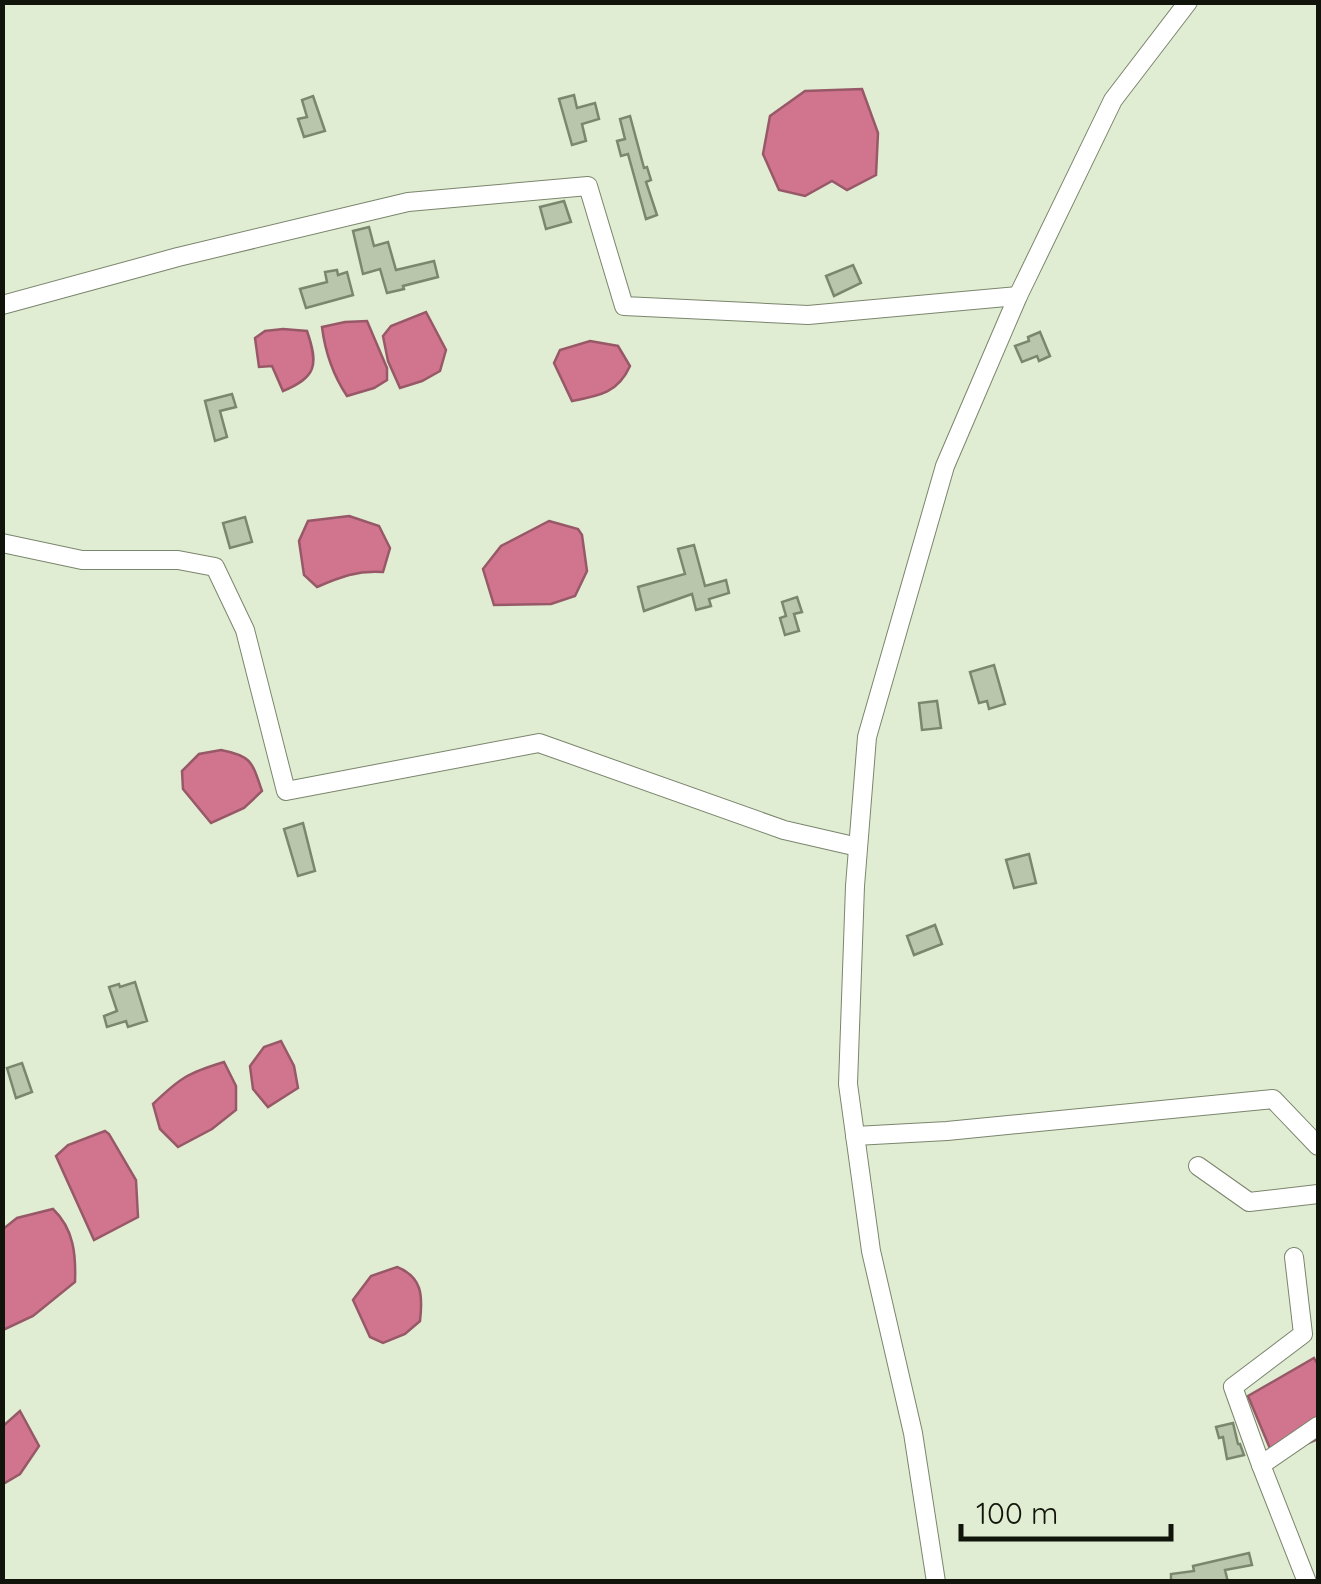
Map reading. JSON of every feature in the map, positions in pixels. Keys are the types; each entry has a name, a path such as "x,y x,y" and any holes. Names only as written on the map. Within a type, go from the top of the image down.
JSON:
{"street":[{"path":"936,1582 913,1434 870,1250 848,1084 867,737 945,466 1018,296 1113,100 1188,2"},
{"path":"2,306 178,256 408,202 588,186 624,306 808,315 1018,296"},
{"path":"2,544 82,560 178,560 215,567 245,630 286,791 540,743 784,830 858,847"},
{"path":"855,1136 948,1131 1273,1099 1318,1146"},
{"path":"1198,1166 1249,1202 1318,1194"},
{"path":"1294,1257 1303,1334 1233,1387 1308,1582"},
{"path":"1261,1465 1318,1426"}],"shaded area":[{"path":"862,89 878,133 876,175 847,190 832,181 805,196 779,190 763,154 770,116 805,91"},
{"path":"426,312 446,350 440,371 400,388 388,361 383,336 391,326"},
{"path":"367,321 387,368 387,380 347,396 330,363 322,327"},
{"path":"265,331 307,331 313,362 302,381 283,391 272,366 259,367 255,338"},
{"path":"590,341 618,346 630,366 613,388 572,401 554,363 560,350"},
{"path":"349,516 379,526 390,548 383,572 349,575 317,587 304,575 299,541 308,521"},
{"path":"549,521 578,529 582,535 587,571 575,596 551,604 494,605 483,569 501,546"},
{"path":"221,750 249,762 262,791 244,808 211,823 183,789 182,771 199,754"},
{"path":"281,1041 294,1066 298,1088 268,1107 253,1089 250,1066 264,1047"},
{"path":"224,1062 236,1086 236,1110 212,1129 178,1147 160,1129 153,1104 186,1077"},
{"path":"105,1131 136,1180 138,1217 94,1240 56,1156 68,1145"},
{"path":"53,1209 72,1243 75,1282 33,1316 3,1330 3,1229 17,1218"},
{"path":"397,1267 412,1276 419,1288 420,1321 405,1334 383,1343 370,1337 353,1300 371,1276"},
{"path":"1314,1358 1318,1365 1318,1439 1274,1458 1248,1396"},
{"path":"20,1411 39,1446 20,1474 3,1484 3,1426"}],"building":[{"path":"574,95 577,108 595,103 599,119 582,124 586,141 572,145 559,99"},
{"path":"313,96 325,131 304,137 298,119 307,117 302,100"},
{"path":"630,116 651,180 646,182 657,215 646,219 628,154 621,156 617,141 625,139 620,119"},
{"path":"564,201 571,222 546,229 540,207"},
{"path":"369,227 374,246 388,242 396,270 434,261 438,277 387,293 380,269 363,274 353,231"},
{"path":"853,265 861,283 834,296 826,276"},
{"path":"337,270 338,275 347,272 353,295 306,308 300,289 327,282 325,272"},
{"path":"1040,332 1050,356 1022,362 1015,346"},
{"path":"232,394 236,407 220,411 227,437 215,441 205,401"},
{"path":"245,517 252,542 230,548 223,523"},
{"path":"694,545 705,586 726,580 729,593 709,599 711,606 696,610 692,594 644,611 638,587 685,574 678,549"},
{"path":"797,597 802,612 794,614 799,631 785,635 780,618 786,616 782,602"},
{"path":"994,665 1005,704 989,709 987,701 979,703 970,672"},
{"path":"937,701 941,728 922,730 919,703"},
{"path":"303,823 315,871 298,876 284,829"},
{"path":"1029,854 1036,883 1014,888 1006,860"},
{"path":"935,925 942,944 914,955 907,936"},
{"path":"135,982 147,1021 128,1027 126,1021 107,1027 104,1016 117,1011 109,987"},
{"path":"22,1063 32,1092 16,1098 7,1068"},
{"path":"1233,1423 1244,1455 1227,1459 1223,1437 1219,1438 1216,1427"},
{"path":"1249,1553 1252,1565 1225,1570 1228,1582 1171,1582 1171,1574 1194,1571 1193,1566"}]}
